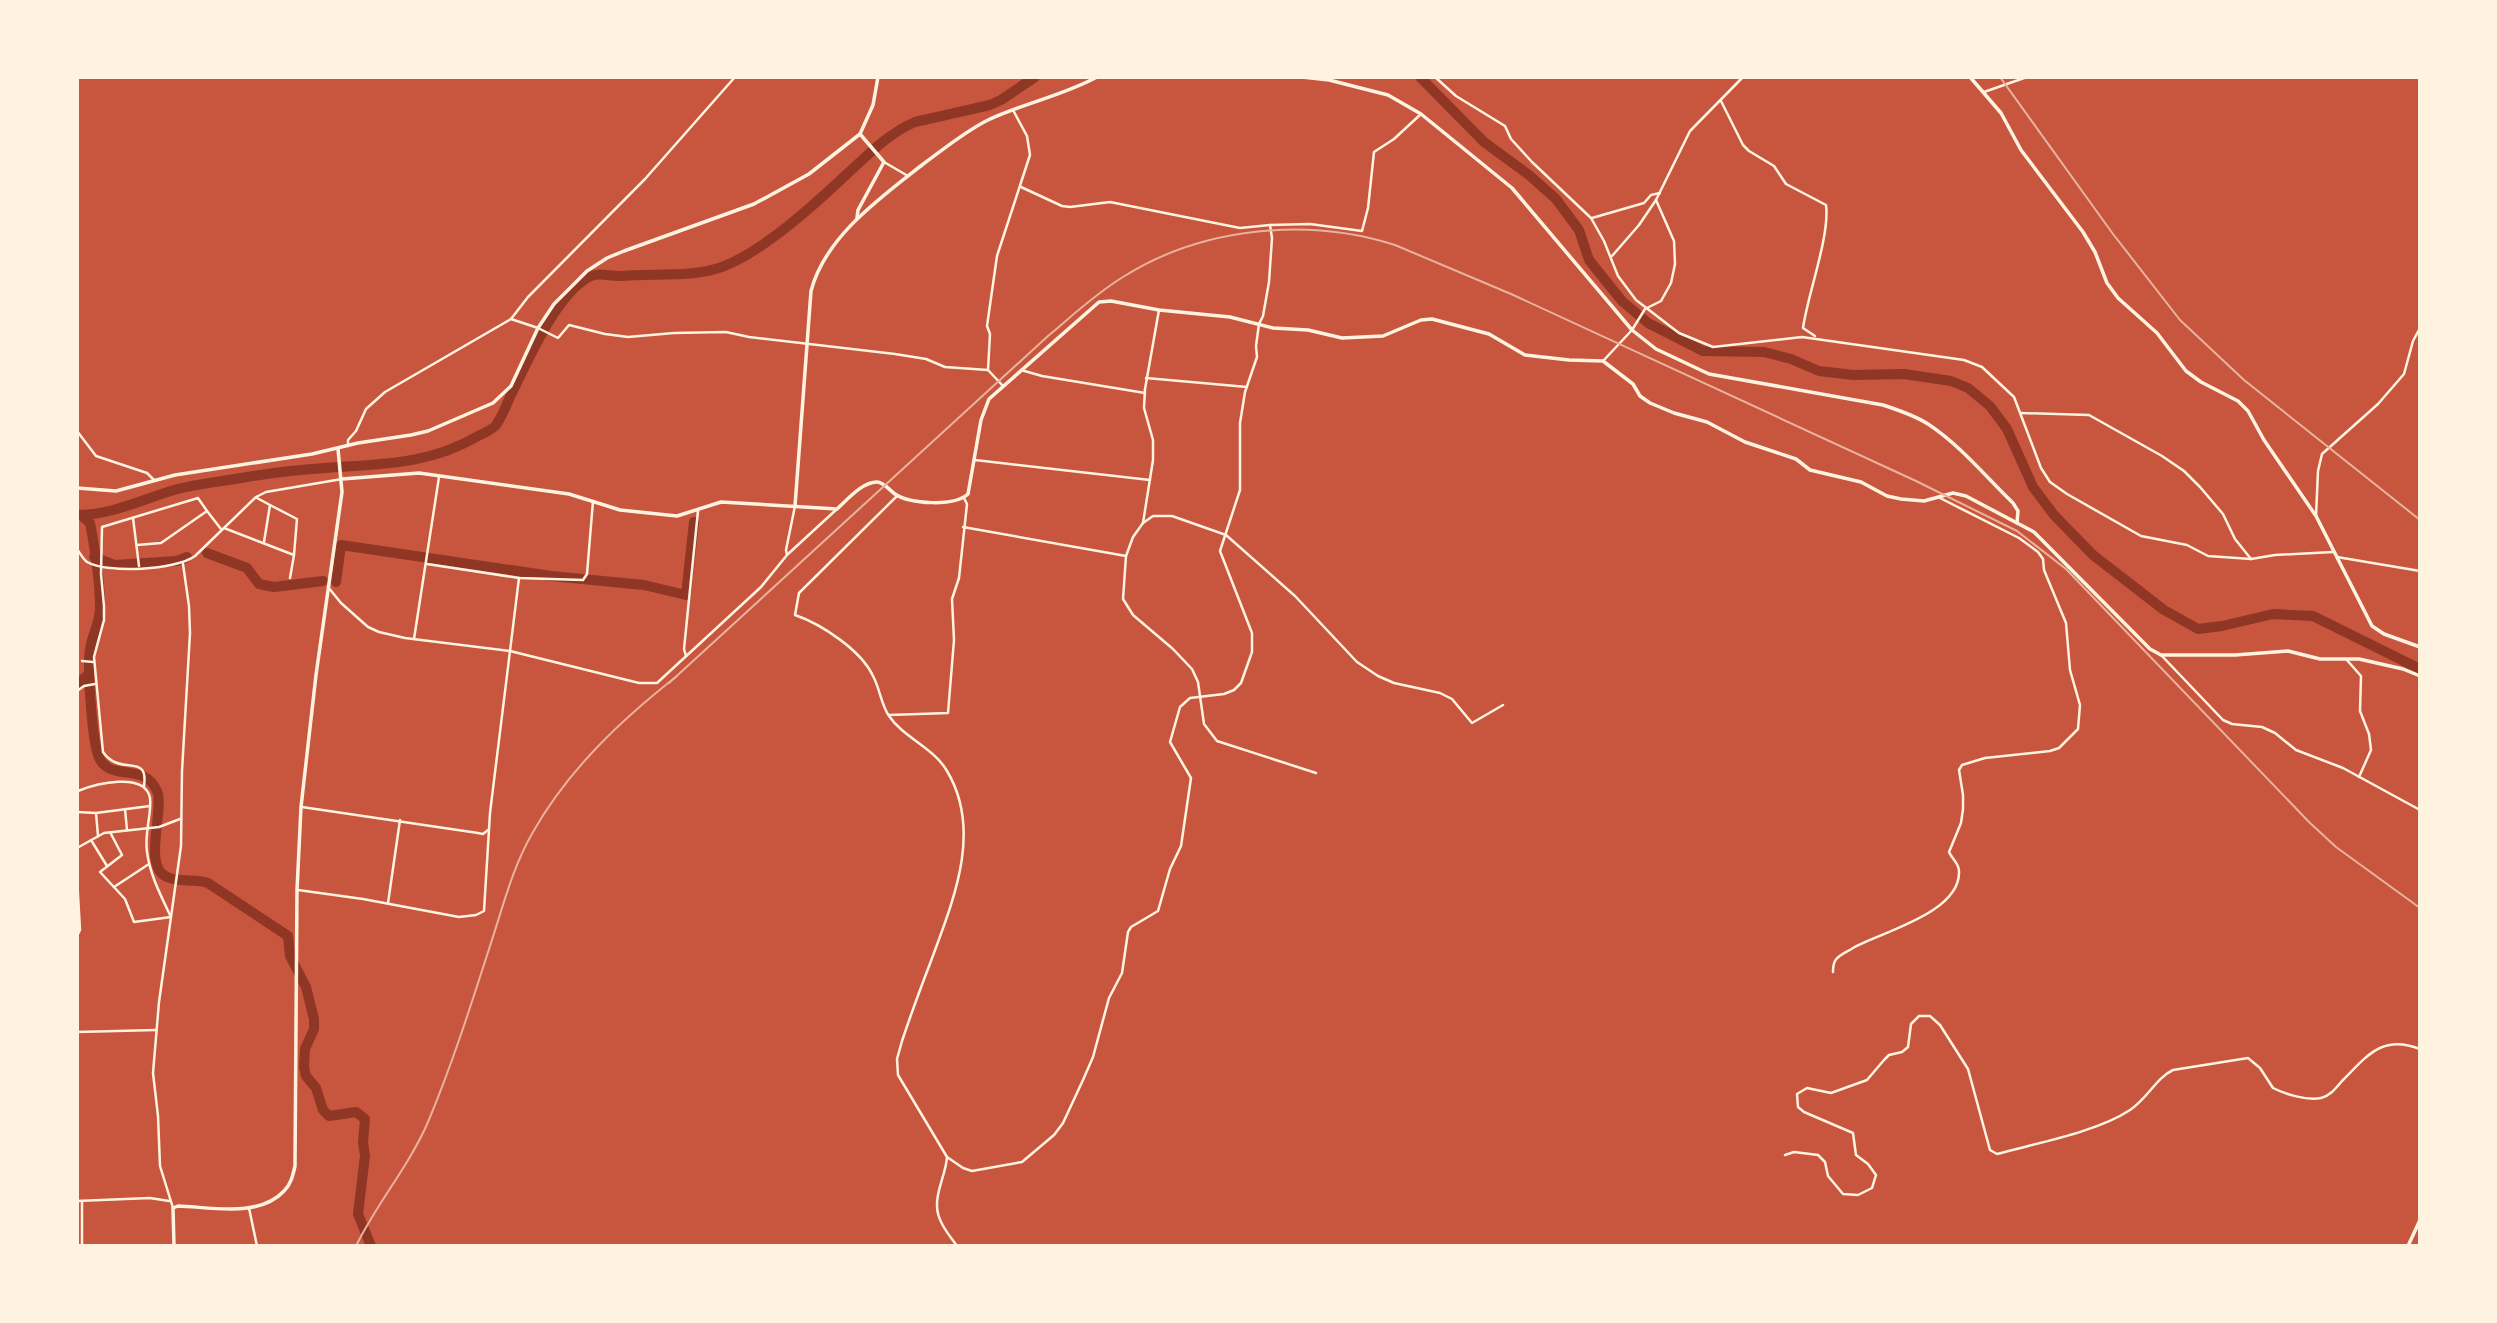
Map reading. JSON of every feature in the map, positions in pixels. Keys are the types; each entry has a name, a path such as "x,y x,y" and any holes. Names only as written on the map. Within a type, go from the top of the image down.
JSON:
{"main road":[{"path":"77,488 116,491 154,480 339,451 348,446 428,431 493,403 511,386 538,328 569,287 607,258 754,204 786,188 845,148 860,134 873,105 878,77"},
{"path":"795,506 814,281 840,237 857,218 966,132 1097,77"},
{"path":"1302,77 1329,80 1388,95 1421,114 1512,188 1632,330 1656,349 1709,374 1883,405 1928,424 1951,442 2013,503 2018,512 2017,523"},
{"path":"1970,77 2001,113 2021,150 2083,232 2095,252 2107,283 2118,298 2157,333 2186,371 2201,382 2229,394 2244,406 2316,516 2372,626 2384,634 2420,646"},
{"path":"857,218 858,210 883,161 860,134"},
{"path":"342,477 407,472 569,494 621,510 677,516 721,502 837,509 857,491 875,482 881,483 897,496 948,503 964,498 972,480 985,407 1003,386 1098,302 1111,301 1159,310 1230,317 1342,338 1383,336 1421,320 1432,319 1489,334 1525,355 1603,361 1633,384 1640,396 1650,403 1674,414 1707,422 1745,442 1796,459 1810,470 1861,482 1887,496 1924,501 1960,493 2034,532 2150,649 2161,656 2288,651 2320,659 2358,659 2403,669 2420,676"},
{"path":"174,1246 173,1208 248,1208 271,1200 284,1191 291,1181 295,1166 297,890 302,807 342,477 339,451"},
{"path":"2408,1246 2420,1220"}],"street":[{"path":"348,446 348,440 356,431 366,409 384,393 511,319 528,297 645,179 735,77"},
{"path":"1435,77 1456,96 1505,126 1511,139 1532,162 1591,218 1618,276 1645,309 1679,333 1713,347 1802,337 1964,360 1982,367 2014,397 2041,468 2050,482 2141,536 2187,545 2208,556 2251,559 2334,552"},
{"path":"1611,257 1639,225 1656,200 1690,131 1743,77"},
{"path":"1984,92 2027,77"},
{"path":"1721,101 1743,145 1749,151 1774,166 1786,184 1826,205 1826,222 1803,328 1817,338"},
{"path":"988,370 990,334 987,327 997,256 1028,167 1030,146 1013,110"},
{"path":"1021,187 1062,206 1110,202 1229,227 1310,224 1362,231 1368,208 1374,152 1394,139 1421,114"},
{"path":"883,161 909,176"},
{"path":"1591,218 1644,203 1651,195 1660,193"},
{"path":"1603,361 1632,330 1645,309 1661,301 1668,292 1675,264 1674,241 1656,200"},
{"path":"897,496 799,593 795,615 813,621 827,630 869,668 889,715 898,727 945,767 962,808 964,827 959,881 897,1059 901,1083 947,1157 972,1171 1022,1162 1047,1142 1063,1123 1093,1057 1109,998 1122,973 1128,932 1131,927 1158,911 1170,869 1181,846 1191,778 1171,747 1170,736 1180,707 1190,698 1224,694 1234,690 1246,671 1252,652 1252,633 1220,551 1240,490 1240,422 1257,357 1259,324 1269,282 1272,238 1270,225"},
{"path":"1143,523 1153,440 1144,408 1146,378 1159,310"},
{"path":"511,319 558,338 569,325 628,337 726,332 926,359 945,367 988,370 1003,386"},
{"path":"2316,516 2318,471 2322,454 2378,404 2404,374 2413,341 2420,328"},
{"path":"1021,370 1145,393"},
{"path":"1146,378 1247,387"},
{"path":"2021,413 2089,415 2162,456 2184,471 2200,487 2223,514 2235,539 2251,559"},
{"path":"77,431 96,456 147,473 154,480"},
{"path":"975,460 1150,480"},
{"path":"77,549 88,562 101,563 110,569 183,564 266,492 342,477"},
{"path":"414,639 439,477"},
{"path":"171,917 149,864 150,797 144,785 146,773 139,767 117,765 103,752 93,662 94,649 104,620 102,527 198,498 223,529 294,555"},
{"path":"256,498 296,519 290,578"},
{"path":"889,715 948,713 954,640 952,599 959,578 967,504 964,498"},
{"path":"1833,972 1838,957 1864,942 1916,920 1933,910 1950,894 1959,874 1958,864 1949,852 1961,823 1963,795 1959,770 1962,765 1985,758 2059,748 2080,724 2079,698 2070,670 2066,623 2044,570 2043,559 2019,538 1939,498"},
{"path":"427,564 519,578 583,580 587,574 593,501"},
{"path":"264,542 270,505"},
{"path":"787,555 795,506"},
{"path":"328,587 341,603 368,627 386,634 510,652 639,682 661,681 761,587 787,555 837,509"},
{"path":"137,545 161,543 207,510"},
{"path":"686,656 684,649 698,511"},
{"path":"1315,773 1217,741 1205,724 1198,682 1192,669 1125,605 1122,587 1126,556 1133,537 1143,523 1153,516 1166,515 1226,535 1295,596 1343,650 1366,669 1394,683 1440,693 1452,699 1472,723 1503,705"},
{"path":"133,517 139,565"},
{"path":"963,527 1126,556"},
{"path":"2337,557 2420,571"},
{"path":"173,1208 169,1201 158,1148 158,1116 153,1073 156,1030 177,884 182,818 190,632 183,564"},
{"path":"297,890 388,903 459,917 484,911 488,830 519,578"},
{"path":"2161,656 2223,720 2232,724 2262,727 2275,733 2296,750 2359,777 2420,810"},
{"path":"2346,659 2361,676 2360,711 2369,734 2371,750 2359,777"},
{"path":"82,661 93,662"},
{"path":"77,691 94,684"},
{"path":"77,781 77,849"},
{"path":"78,791 129,781 144,785"},
{"path":"78,812 96,813 150,806"},
{"path":"302,807 483,834 488,830"},
{"path":"125,808 127,830"},
{"path":"96,813 98,836"},
{"path":"77,849 110,832 159,827 182,818"},
{"path":"388,903 400,820"},
{"path":"110,832 122,855 100,872 125,899 134,922 171,917"},
{"path":"91,840 107,866"},
{"path":"114,887 149,864"},
{"path":"77,877 80,930 77,936"},
{"path":"1785,1155 1794,1152 1818,1155 1825,1162 1828,1176 1843,1194 1858,1195 1872,1188 1876,1175 1868,1164 1856,1155 1853,1133 1804,1112 1798,1107 1797,1094 1807,1088 1831,1093 1867,1080 1884,1059 1908,1047 1911,1024 1919,1016 1930,1016 1940,1025 1968,1069 1990,1150 1997,1154 2090,1128 2128,1112 2151,1092 2163,1075 2173,1070 2248,1058 2255,1062 2273,1088 2312,1099 2329,1095 2355,1068 2384,1045 2405,1043 2420,1049"},
{"path":"77,1032 156,1030"},
{"path":"947,1157 936,1208 957,1246"},
{"path":"77,1201 150,1198 169,1201"},
{"path":"82,1201 82,1246"},
{"path":"248,1208 257,1246"}],"waterway":[{"path":"77,515 114,510 174,490 199,485 283,472 385,464 423,458 460,446 496,425 553,315 563,300 587,278 600,275 685,274 722,267 738,260 788,226 897,132 915,122 990,105 1035,77"},
{"path":"1420,77 1484,142 1556,199 1579,230 1589,260 1622,301 1648,323 1703,351 1764,352 1791,359 1819,371 1853,375 1904,374 1951,381 1968,388 1990,406 2007,429 2033,487 2054,515 2093,555 2164,610 2198,629 2273,614 2313,616 2420,669"},
{"path":"81,515 90,523 99,587 100,613 90,649 89,671 92,719 98,755 109,768 143,776 157,791 159,799 155,850 160,871 172,879 208,883 288,936 290,956 306,987 314,1019 314,1029 305,1049 306,1076 316,1088 323,1110 329,1116 356,1112 365,1119 365,1156 358,1214 371,1246"},
{"path":"336,582 341,545 551,576 644,585 686,595 694,522"},
{"path":"207,553 247,568 259,584 274,587 323,581"},
{"path":"94,557 114,565 177,561 187,557"},
{"path":"77,684 89,674"}],"railway":[{"path":"2000,77 2113,234 2180,320 2244,380 2420,520"},
{"path":"669,683 1048,336 1084,305 1123,277 1186,247 1221,238 1256,232 1326,231 1395,245 1511,294 1916,481 2017,531 2066,569 2309,822 2336,847 2420,908"},
{"path":"356,1246 412,1154 428,1122 461,1035 514,874 533,832 562,788 597,747 677,676"}]}
